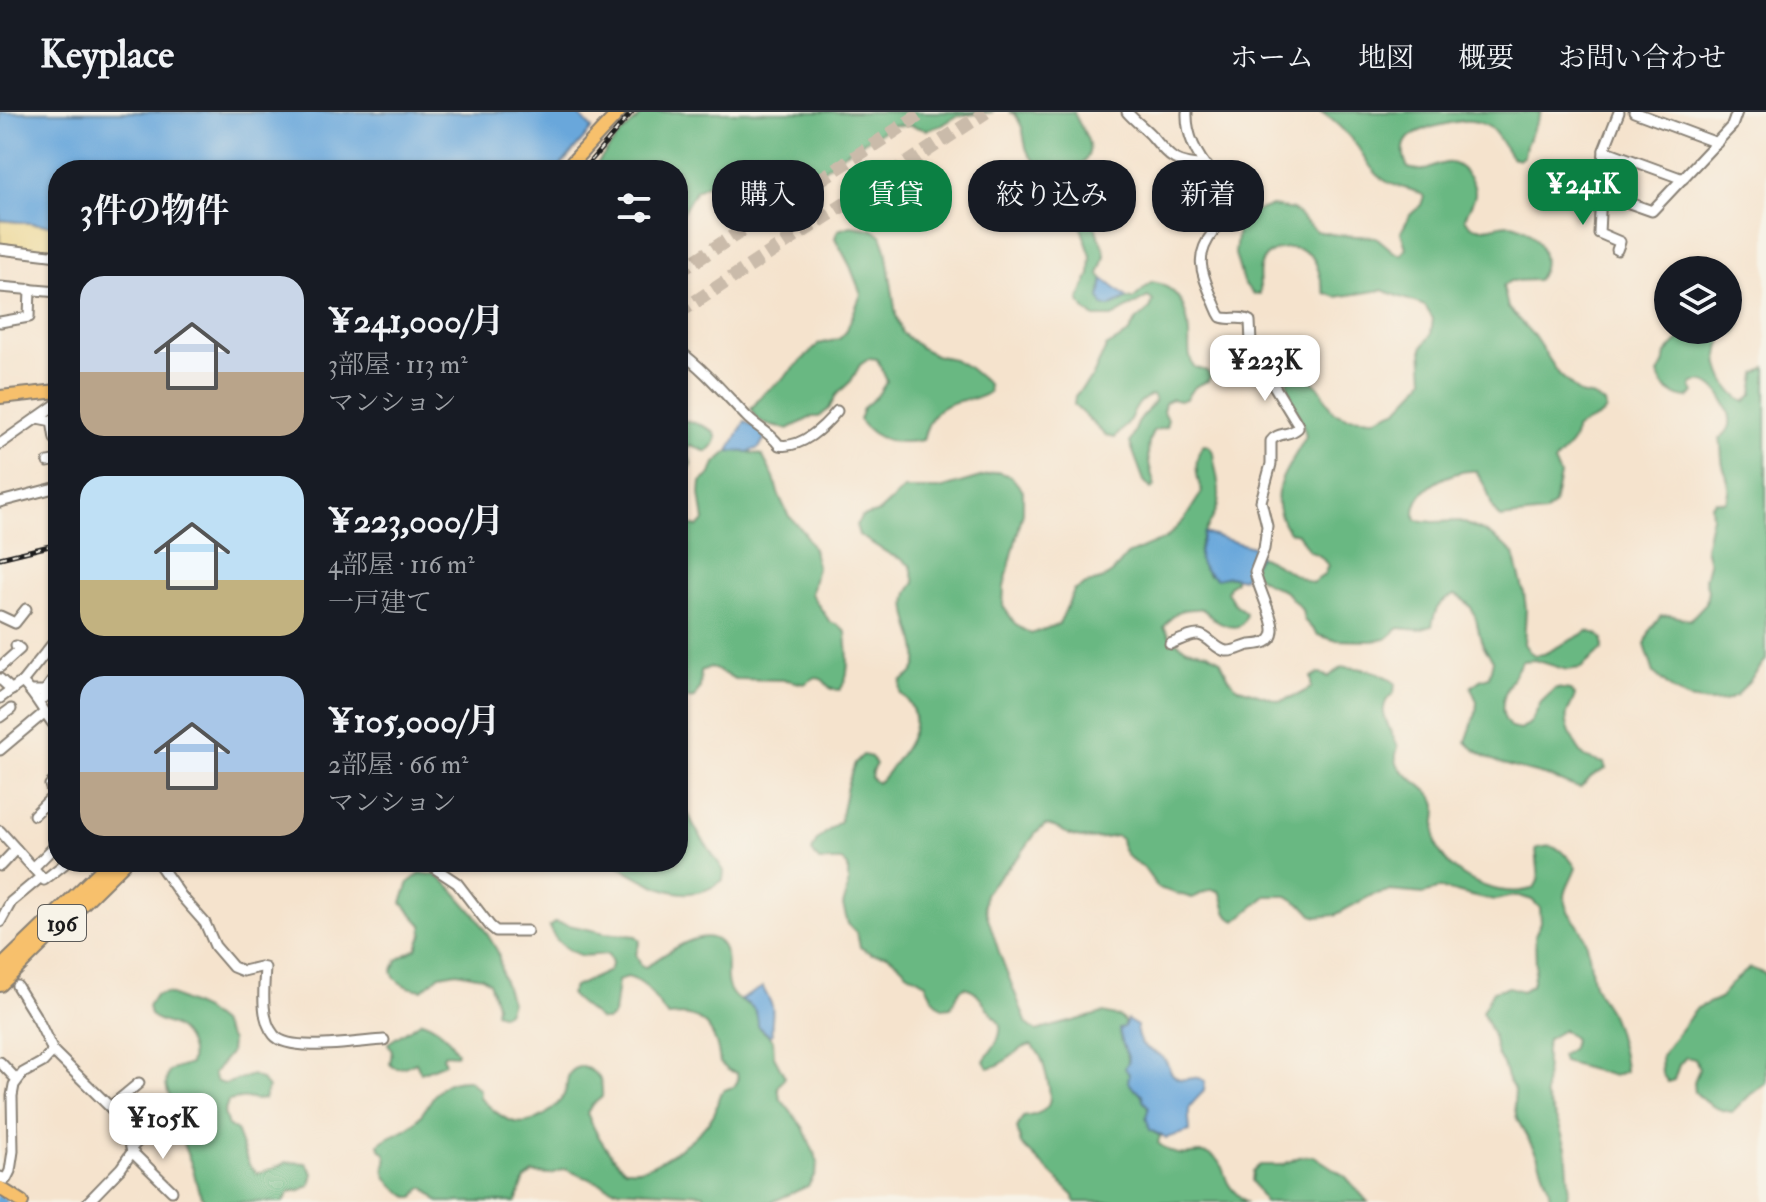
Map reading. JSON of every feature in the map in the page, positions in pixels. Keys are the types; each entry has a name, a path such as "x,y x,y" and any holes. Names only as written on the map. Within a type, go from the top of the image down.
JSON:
{"highway":[{"name":"196","path":"0,969 101,872"},
{"name":"196","path":"0,984 114,872"}],"main road":[{"path":"574,160 619,112"},
{"path":"0,397 48,392"},
{"path":"0,1188 22,1202"}],"street":[{"path":"1127,112 1168,156 1176,160"},
{"path":"1187,112 1186,128 1203,160"},
{"path":"1617,250 1620,242 1599,233 1604,150 1619,112"},
{"path":"1634,112 1717,143"},
{"path":"1601,193 1652,211 1732,126 1737,112"},
{"path":"1604,150 1683,179"},
{"path":"1170,644 1195,635 1208,639 1225,651 1235,651 1249,645 1264,644 1272,635 1271,620 1255,572 1264,549 1267,526 1261,501 1271,464 1271,441 1276,435 1292,433 1298,428 1254,353 1250,321 1221,317 1205,285 1200,261 1213,232"},
{"path":"0,249 48,255"},
{"path":"0,287 48,291"},
{"path":"0,322 29,317 30,289"},
{"path":"688,357 748,418 782,447 816,433 837,411"},
{"path":"0,444 48,410"},
{"path":"37,418 48,420"},
{"path":"0,502 48,490"},
{"path":"0,616 15,623 26,609"},
{"path":"0,667 20,649 16,646"},
{"path":"0,698 22,682 48,650"},
{"path":"0,679 12,690"},
{"path":"22,682 48,718"},
{"path":"33,694 45,691 48,687"},
{"path":"33,694 44,698 48,696"},
{"path":"0,717 11,709"},
{"path":"0,750 44,713"},
{"path":"34,815 48,806"},
{"path":"0,831 44,880 54,872"},
{"path":"0,866 16,849"},
{"path":"33,868 48,853"},
{"path":"165,872 205,923 215,946 233,967 243,971 264,967 263,991 268,1023 278,1039 310,1046 384,1040"},
{"path":"440,872 457,883 496,931 527,931"},
{"path":"0,922 11,902 41,877"},
{"path":"17,986 53,1051 110,1107 128,1134 132,1149 163,1183 169,1196"},
{"path":"0,1177 6,1179 9,1176 12,1161 14,1085 23,1073 43,1062 53,1051"},
{"path":"0,1062 17,1080"},
{"path":"110,1107 139,1083"},
{"path":"88,1202 121,1168 132,1149 152,1128"}],"green space":[{"path":"645,112 993,112 957,116 927,130 893,125 824,169 824,160 712,160 712,183 696,190 688,203 688,160 600,160 618,137"},
{"path":"1009,112 1074,112 1088,143 1089,153 1085,160 1034,160 1026,147 1015,114"},
{"path":"1321,112 1541,112 1524,156 1520,159 1511,157 1489,127 1466,121 1416,133 1406,142 1404,157 1408,168 1426,170 1451,163 1466,173 1475,189 1465,218 1469,224 1483,228 1511,224 1528,231 1535,238 1543,254 1542,272 1537,280 1510,281 1503,286 1508,308 1534,336 1559,374 1580,394 1594,397 1605,404 1606,410 1575,429 1571,444 1554,463 1560,475 1554,505 1545,513 1500,518 1476,471 1455,474 1434,484 1418,500 1415,509 1416,520 1460,521 1485,532 1514,554 1526,609 1524,644 1530,652 1544,654 1588,631 1598,634 1603,640 1603,649 1581,668 1567,670 1535,660 1522,661 1507,688 1503,703 1506,721 1511,728 1521,730 1531,722 1541,702 1556,688 1570,690 1575,695 1567,714 1572,737 1585,757 1604,763 1606,769 1592,776 1580,788 1495,761 1466,742 1477,702 1471,687 1489,677 1493,660 1482,643 1474,613 1462,599 1455,595 1441,603 1432,626 1419,630 1399,628 1386,639 1372,641 1334,640 1318,635 1286,592 1249,570 1259,556 1312,583 1324,575 1328,565 1320,556 1309,551 1298,534 1289,532 1278,505 1281,482 1306,436 1287,381 1294,376 1310,380 1322,392 1333,412 1347,417 1374,419 1398,409 1424,379 1422,348 1431,334 1433,319 1425,306 1382,290 1336,297 1325,293 1317,265 1312,257 1299,249 1282,249 1268,255 1259,271 1260,294 1254,295 1243,282 1235,254 1237,232 1264,232 1264,208 1272,206 1293,210 1316,231 1376,237 1401,255 1406,248 1401,232 1424,196 1379,176 1336,123"},
{"path":"838,230 876,232 881,235 902,333 921,348 969,368 988,384 989,392 986,394 954,402 936,412 923,440 888,440 873,433 859,420 863,408 877,396 887,381 877,359 870,358 860,365 829,409 819,417 812,417 788,429 762,422 751,409 764,393 819,344 839,339 846,332 861,294 835,238"},
{"path":"1083,232 1097,232 1105,255 1099,274 1103,279 1100,298 1121,302 1133,299 1152,282 1176,294 1184,309 1194,367 1207,371 1210,376 1186,399 1172,399 1165,403 1166,427 1153,431 1148,451 1155,486 1151,489 1144,481 1130,443 1138,423 1155,400 1152,395 1140,403 1115,438 1106,436 1074,405 1075,396 1093,376 1106,347 1127,335 1136,321 1150,309 1153,301 1148,297 1112,317 1093,317 1079,300 1090,275 1091,256"},
{"path":"1675,344 1721,344 1718,356 1724,380 1733,393 1745,402 1753,394 1756,374 1766,367 1766,660 1737,696 1724,701 1688,699 1673,690 1654,673 1645,645 1650,630 1661,616 1690,620 1706,603 1708,590 1705,579 1709,563 1705,548 1712,516 1711,505 1716,501 1725,502 1729,493 1720,439 1729,428 1730,418 1723,399 1716,389 1703,382 1693,383 1691,388 1694,392 1689,398 1665,388 1658,374 1666,354"},
{"path":"688,422 709,428 716,438 707,452 691,445 688,447"},
{"path":"1203,445 1209,446 1213,452 1219,497 1199,554 1209,575 1235,578 1227,592 1246,613 1242,624 1233,627 1217,621 1201,609 1181,611 1164,627 1172,639 1187,649 1208,653 1220,660 1236,687 1280,701 1311,688 1311,677 1320,673 1328,677 1342,667 1370,670 1383,675 1395,683 1394,693 1384,705 1384,712 1398,747 1398,764 1434,799 1437,809 1436,842 1450,865 1476,883 1506,891 1534,888 1539,879 1536,849 1549,846 1559,850 1576,868 1565,903 1584,936 1594,984 1614,1022 1625,1071 1614,1076 1563,1062 1561,1056 1572,1048 1574,1039 1563,1030 1548,1039 1545,1096 1566,1148 1569,1185 1566,1202 1551,1202 1537,1155 1517,1119 1515,1091 1497,1054 1482,1011 1493,991 1509,987 1522,991 1532,985 1536,966 1535,935 1541,922 1540,908 1532,900 1519,896 1496,900 1479,898 1440,888 1424,894 1389,891 1372,895 1335,915 1318,917 1287,896 1266,896 1236,921 1230,918 1220,892 1216,890 1192,898 1158,888 1143,867 1128,857 1121,839 1116,836 1081,838 1045,825 993,883 985,894 984,905 1027,1024 1036,1031 1103,1013 1120,1017 1125,1023 1119,1033 1134,1089 1146,1101 1150,1130 1160,1136 1158,1143 1182,1155 1200,1153 1216,1158 1228,1183 1246,1202 1075,1202 1074,1196 1021,1144 1017,1128 1023,1117 1041,1112 1049,1104 1048,1083 1037,1051 1031,1045 1025,1047 995,1067 988,1068 984,1061 998,1040 1000,1025 979,996 965,987 951,1007 942,1008 925,983 897,962 887,955 872,954 860,947 857,933 848,924 843,906 848,867 842,861 819,861 812,851 817,840 840,821 855,763 863,755 871,757 876,764 871,778 877,783 900,756 913,729 913,711 900,693 901,681 912,674 917,664 906,604 908,592 915,583 911,566 859,535 856,525 862,517 879,512 904,489 940,489 997,472 1011,476 1023,491 1023,512 1004,587 1003,606 1016,625 1031,634 1059,624 1074,591 1112,573 1127,555 1165,539 1184,520 1202,492 1196,468"},
{"path":"729,451 762,455 788,515 804,532 813,549 817,566 811,594 830,622 846,632 847,670 840,690 831,689 816,677 804,684 787,680 735,679 710,667 701,671 700,688 694,698 688,699 688,525 698,527 704,521 701,482 711,474 715,463"},
{"path":"688,813 724,871 723,880 694,893 680,893 652,884 630,872 688,872"},
{"path":"421,873 435,875 449,885 477,917 498,952 511,1002 507,1012 502,1015 495,1012 496,1004 489,982 482,977 457,972 440,975 422,990 404,985 394,976 392,972 397,960 417,948 423,933 422,925 402,903 409,882"},
{"path":"555,922 636,936 640,941 636,954 641,966 646,967 687,942 710,938 719,942 725,952 730,990 737,999 753,1008 758,1017 758,1026 773,1040 774,1056 785,1077 778,1087 780,1098 803,1127 818,1162 808,1186 772,1202 705,1202 704,1194 614,1189 565,1169 551,1174 533,1173 525,1179 516,1202 439,1202 425,1188 414,1197 409,1197 392,1184 385,1173 387,1159 379,1144 412,1125 440,1089 456,1081 468,1080 480,1090 480,1098 496,1112 518,1123 536,1120 546,1114 564,1095 572,1071 582,1066 588,1069 601,1081 602,1097 587,1113 603,1143 625,1169 642,1169 653,1165 683,1146 714,1114 720,1094 734,1087 738,1080 737,1073 720,1063 715,1041 708,1028 696,1018 668,1016 641,983 627,977 618,981 614,1015 608,1020 600,1020 577,1001 570,994 574,987 609,971 612,962 608,954 580,955 565,947 549,927"},
{"path":"1750,968 1766,974 1766,1083 1733,1112 1712,1106 1695,1092 1694,1082 1699,1069 1695,1059 1686,1057 1679,1065 1674,1080 1668,1082 1662,1074 1661,1056 1697,1008 1720,998"},
{"path":"167,993 204,1010 220,1023 231,1041 230,1053 213,1074 217,1082 225,1084 252,1075 262,1080 268,1088 264,1099 228,1101 224,1113 228,1126 236,1130 249,1165 257,1173 287,1162 306,1163 313,1173 310,1185 290,1192 283,1202 206,1202 198,1188 182,1139 181,1126 187,1112 183,1105 174,1103 167,1087 169,1071 190,1064 190,1048 179,1030 150,1015 148,1006 155,995"},
{"path":"422,1021 447,1037 456,1055 444,1054 445,1063 421,1073 416,1062 403,1068 393,1067 388,1043"},
{"path":"1314,1156 1346,1177 1368,1202 1265,1202 1252,1181 1253,1171 1260,1165 1282,1165 1299,1157"}],"sand":[{"path":"0,220 48,225 48,252 0,246"}],"water":[{"path":"0,112 582,112 580,116 592,129 566,160 48,160 48,225 0,220"},
{"path":"1103,279 1128,298 1109,307 1103,306 1100,298"},
{"path":"745,421 762,432 764,440 759,448 748,452 729,451"},
{"path":"1204,533 1252,547 1259,553 1242,579 1229,576 1217,579 1204,570 1199,554"},
{"path":"763,987 772,1006 770,1036 758,1026 754,1009 740,1000"},
{"path":"1127,1020 1137,1026 1142,1044 1164,1059 1174,1076 1205,1081 1204,1091 1190,1108 1190,1131 1166,1138 1150,1130 1146,1117 1149,1107 1143,1101 1142,1094 1128,1082 1129,1074 1125,1068 1129,1060 1119,1029 1124,1027"}],"tunnel":[{"path":"688,265 924,112"},
{"path":"688,306 986,112"}],"railway":[{"path":"591,160 632,112"},
{"path":"0,558 48,546"}]}
